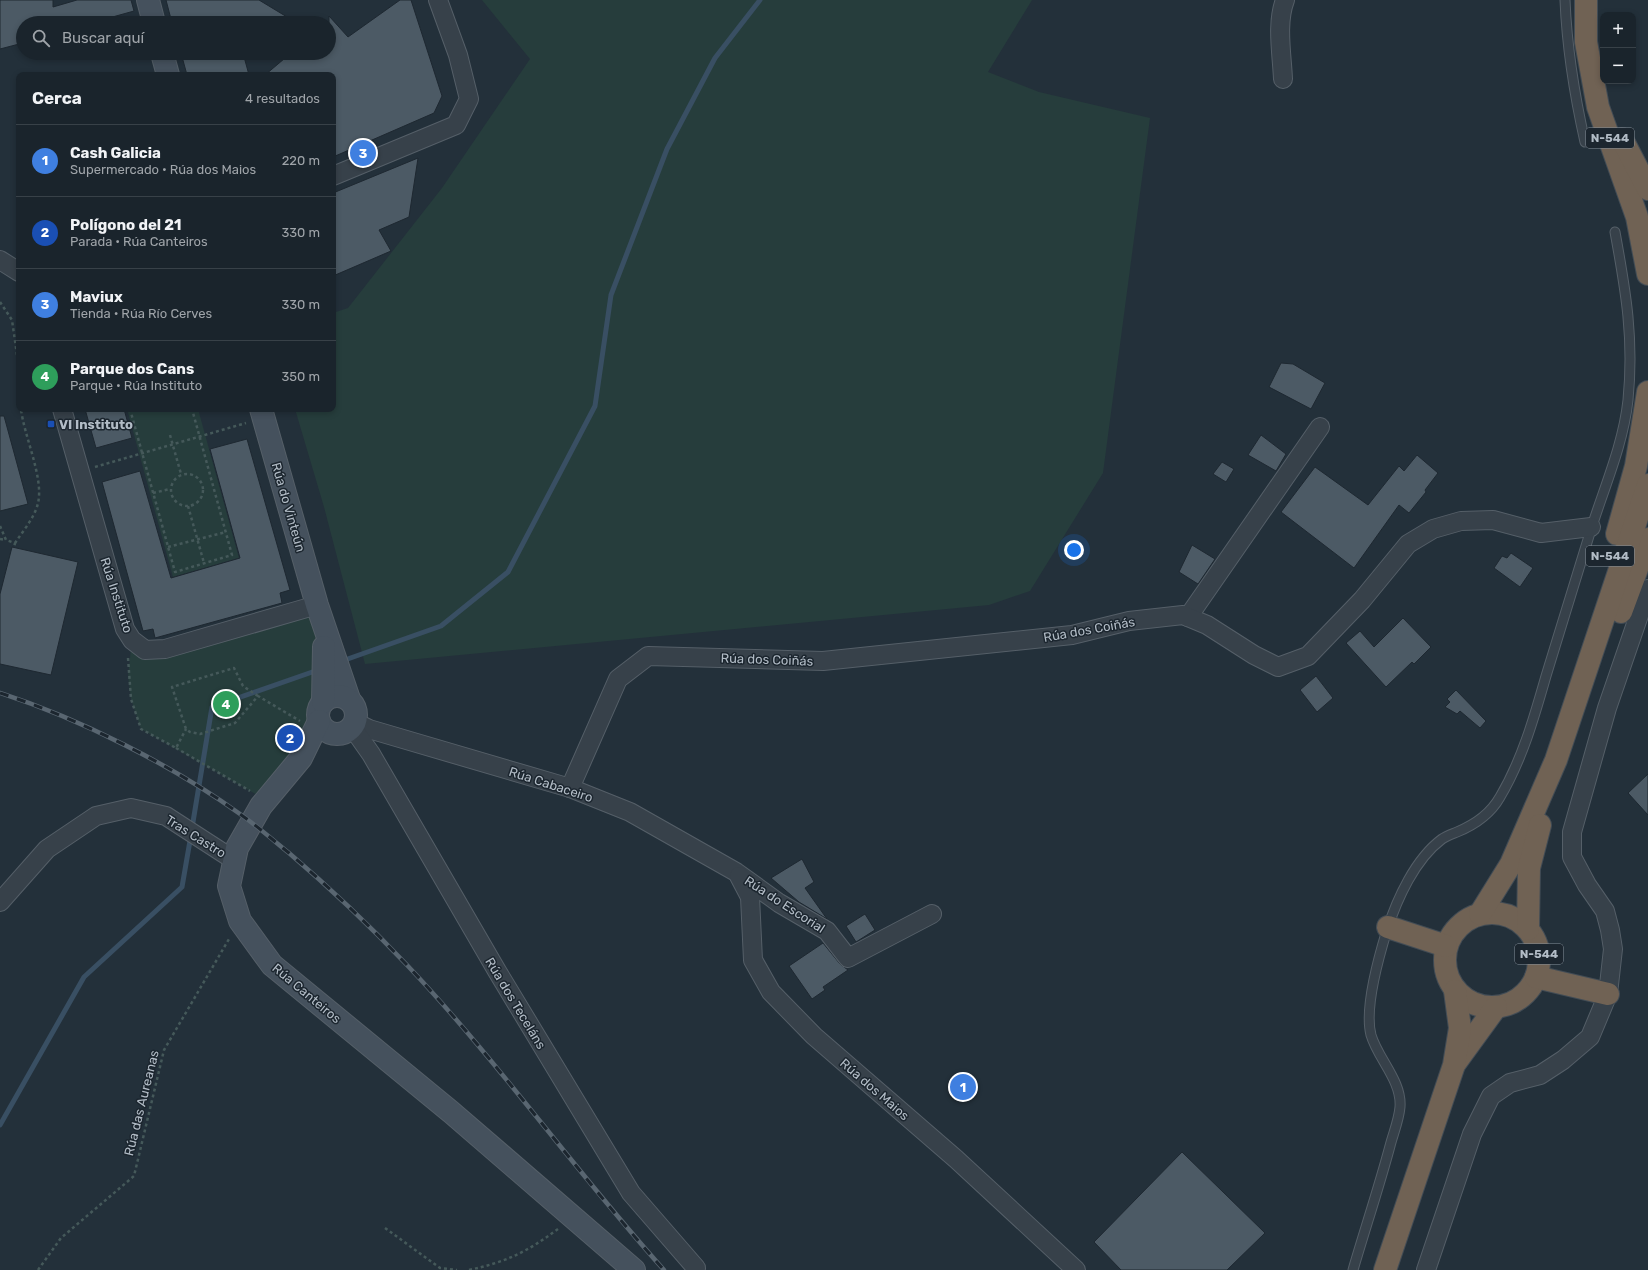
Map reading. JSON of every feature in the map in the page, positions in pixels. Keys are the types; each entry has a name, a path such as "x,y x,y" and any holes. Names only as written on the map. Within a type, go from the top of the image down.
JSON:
{"highway":[{"name":"N-544","path":"1586,0 1586,42 1598,107 1637,217 1648,274"},
{"path":"1590,0 1600,72"},
{"path":"1604,84 1622,139 1648,189"},
{"name":"N-544","path":"1570,720 1590,619 1636,466 1648,392"},
{"name":"N-544","path":"1480,914 1512,864 1556,760 1648,485"},
{"name":"N-544","path":"1570,720 1615,627 1648,539"},
{"name":"N-544","path":"1528,929 1529,868 1556,760"},
{"name":"N-544","path":"1385,1270 1454,1065 1460,1028 1455,991 1445,966 1446,946 1456,929 1466,920 1480,914 1495,912 1505,914 1517,920 1528,929 1537,945 1539,958 1536,977 1520,998 1508,1005 1496,1007 1475,1004 1455,991"},
{"path":"1388,928 1446,946"},
{"path":"1536,977 1608,994"},
{"name":"N-544","path":"1454,1065 1496,1007"}],"street":[{"path":"148,0 152,16"},
{"path":"336,175 456,125 469,99 458,55 438,0"},
{"path":"1283,79 1281,25 1282,9 1285,0"},
{"path":"164,60 167,72"},
{"path":"0,260 16,270"},
{"name":"Rúa Instituto","path":"63,412 125,629 132,640 145,650 165,649 317,605"},
{"name":"Rúa do Vinteún","path":"263,414 317,605"},
{"path":"1188,618 1320,427"},
{"name":"Rúa dos Coiñás","path":"570,788 618,679 648,656 823,661 1072,635 1129,621 1183,616 1207,625 1254,655 1278,667 1308,656 1362,600 1408,544 1433,529 1461,521 1493,520 1541,533 1591,527"},
{"path":"1426,1270 1472,1134 1492,1096 1510,1083 1540,1074 1568,1055 1590,1036 1608,994 1613,949 1610,930 1605,911 1587,885 1572,857 1572,832 1608,708 1644,613 1648,589"},
{"path":"317,605 349,699 356,712 337,721 317,605"},
{"name":"Rúa Canteiros","path":"337,721 301,758 266,800 237,848 229,886 240,921 272,964 574,1216 634,1270"},
{"name":"Rúa Cabaceiro","path":"337,721 570,788 630,812 736,872"},
{"name":"Rúa dos Teceláns","path":"337,721 372,754 497,971 631,1193 696,1268"},
{"name":"Tras Castro","path":"0,902 47,849 96,816 131,808 166,816 234,860"},
{"name":"Rúa do Escorial","path":"736,872 780,903 827,931 848,958 932,914"},
{"name":"Rúa dos Maios","path":"736,872 750,897 752,960 771,992 814,1036 956,1159 1076,1270"}],"lane":[{"path":"1565,0 1567,36 1573,87 1585,142"},
{"path":"1353,1270 1388,1155 1400,1107 1396,1083 1378,1052 1370,1032 1370,1007 1376,969 1388,928 1407,882 1418,864 1442,838 1459,831 1482,818 1498,801 1510,781 1526,743 1591,527 1620,439 1628,403 1631,345 1627,298 1615,232"}],"path":[{"path":"0,302 12,320 16,347"},
{"path":"14,548 15,543 33,515 38,503 39,491 22,412"},
{"path":"131,412 175,572 232,555 193,412"},
{"path":"79,471 200,436 263,414"},
{"path":"170,435 181,474"},
{"path":"181,474 193,474 201,481 203,486 202,497 194,504 188,506 183,506 174,501 170,489 174,479 181,474"},
{"path":"153,493 170,489"},
{"path":"188,506 204,563"},
{"path":"0,526 6,540"},
{"path":"168,547 226,532"},
{"path":"0,539 15,543"},
{"path":"128,658 131,699 141,728 266,800"},
{"path":"258,696 235,723 200,734 190,732 186,729 172,687 234,668 243,686 297,718"},
{"path":"176,748 186,729"},
{"name":"Rúa das Aureanas","path":"38,1270 61,1238 134,1176 164,1050 240,921"},
{"path":"469,1270 498,1264 524,1252 574,1216"},
{"path":"385,1228 440,1268 457,1270"}],"green space":[{"path":"482,0 1032,0 988,72 1039,92 1150,118 1103,473 1030,591 989,605 365,664 324,507 296,412 336,412 336,312 348,308 442,188 530,59"},
{"path":"128,412 199,412 239,558 173,577"},
{"path":"317,605 319,710 266,800 141,729 131,699 128,676 132,640 145,650"}],"building":[{"path":"0,0 53,0 53,7 77,0 131,0 134,11 116,16 16,16 16,45 0,49"},
{"path":"166,0 259,0 285,16 170,16"},
{"path":"400,0 411,0 442,96 434,113 336,156 336,72 269,72 283,60 336,60 336,24 348,37"},
{"path":"183,60 245,60 248,72 186,72"},
{"path":"418,158 409,217 379,230 391,251 336,275 336,192"},
{"path":"1281,363 1293,364 1325,383 1311,409 1269,387"},
{"path":"86,412 125,412 132,438 96,448"},
{"path":"0,416 4,416 28,504 0,511"},
{"path":"1261,435 1286,454 1276,471 1248,455"},
{"path":"247,439 290,590 280,593 282,603 155,638 153,629 143,631 102,482 140,471 171,578 240,558 210,449"},
{"path":"1417,455 1438,473 1425,490 1426,492 1409,513 1399,505 1354,568 1281,512 1315,467 1368,505 1399,466 1404,471"},
{"path":"1222,462 1234,469 1226,482 1213,474"},
{"path":"1192,545 1215,559 1198,584 1179,572"},
{"path":"12,547 78,562 51,675 0,664 0,594"},
{"path":"1511,553 1533,568 1520,587 1494,568 1502,556 1507,558"},
{"path":"1403,618 1431,647 1414,664 1412,662 1386,687 1346,643 1360,631 1374,647"},
{"path":"1316,676 1333,698 1317,712 1300,690"},
{"path":"1456,690 1486,721 1480,728 1460,711 1457,714 1445,707 1450,702 1447,699"},
{"path":"1648,774 1648,815 1628,793"},
{"path":"802,859 814,882 805,888 827,919 799,902 771,878"},
{"path":"865,914 875,930 856,942 846,926"},
{"path":"823,943 840,964 848,970 823,987 825,990 812,999 789,966"},
{"path":"1182,1152 1265,1233 1227,1270 1121,1270 1094,1242"}],"waterway":[{"path":"342,661 441,626 508,572 595,406 611,295 667,149 715,58 760,0"},
{"path":"192,828 212,707 318,670"},
{"path":"0,1125 84,977 182,887 191,835"}],"railway":[{"path":"0,693 62,716 93,730 185,778 240,814 304,866 378,935 440,1001 505,1077 599,1194 664,1270"}],"place":[{"name":"Maviux","path":"363,153"},
{"name":"VI Instituto","path":"51,424"},
{"name":"Parque dos Cans","path":"226,704"},
{"name":"Polígono del 21","path":"290,738"},
{"name":"Cash Galicia","path":"963,1087"}]}
